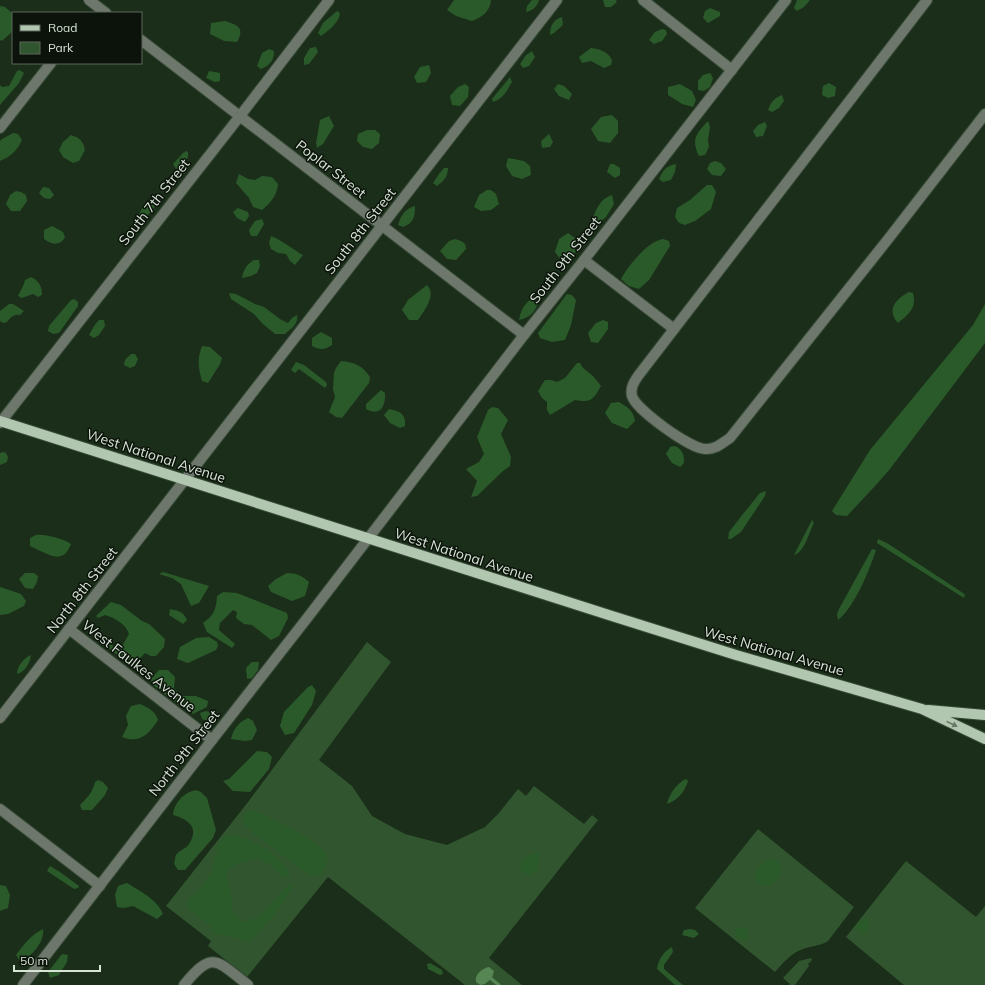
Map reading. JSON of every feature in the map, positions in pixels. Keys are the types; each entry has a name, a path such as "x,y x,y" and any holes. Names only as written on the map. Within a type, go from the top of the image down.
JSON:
{"main road":[{"name":"West National Avenue","path":"0,422 736,655 922,709 985,739"},
{"name":"West National Avenue","path":"922,709 985,715"}],"street":[{"name":"South 7th Street","path":"0,422 329,0"},
{"name":"South 8th Street","path":"185,480 558,0"},
{"path":"643,0 732,70"},
{"name":"South 9th Street","path":"368,538 524,335 786,0"},
{"path":"927,0 638,376 631,390 635,403 688,443 697,448 706,450 715,448 730,438 889,238 985,114"},
{"path":"94,5 104,12"},
{"name":"Poplar Street","path":"142,41 524,335"},
{"path":"0,128 50,64"},
{"path":"584,260 674,329"},
{"name":"North 8th Street","path":"0,718 185,480"},
{"name":"North 9th Street","path":"23,985 368,538"},
{"name":"West Faulkes Avenue","path":"69,629 212,740"},
{"path":"0,809 100,886"},
{"path":"184,985 204,964 213,961 222,964 248,985"}],"green space":[{"path":"367,642 391,662 319,760 352,786 372,816 405,834 447,845 485,827 499,813 518,789 526,796 534,786 584,824 592,815 598,820 489,958 522,985 465,985 328,877 247,977 208,946 211,941 166,906 248,802"},
{"path":"758,829 854,907 828,941 795,953 775,972 695,908"},
{"path":"906,861 976,917 985,906 985,985 904,985 846,937"},
{"path":"811,958 812,960 808,964 809,966 795,985 789,985 790,984 783,978 799,961"}],"shaded area":[{"path":"454,0 491,0 489,8 485,14 472,21 456,16 447,10"},
{"path":"532,0 539,0 534,8 526,12 527,6"},
{"path":"603,0 616,0 617,2 611,7 605,7"},
{"path":"797,0 810,0 804,7 797,11 794,8"},
{"path":"0,6 5,7 12,13 12,32 2,41 0,40"},
{"path":"710,8 720,12 720,16 708,23 703,18 705,11"},
{"path":"337,11 340,13 338,20 321,36 318,33 323,23"},
{"path":"562,17 563,25 550,35 553,24 556,20"},
{"path":"225,21 239,28 240,33 237,42 224,41 210,34 211,23"},
{"path":"662,29 666,30 667,34 662,41 654,44 649,40 655,32"},
{"path":"316,47 318,52 309,64 304,65 304,58 310,48"},
{"path":"591,48 601,50 606,53 612,60 611,65 604,68 591,61 582,63 579,57"},
{"path":"269,49 274,51 272,60 267,66 261,69 257,66 262,53"},
{"path":"532,51 535,57 529,66 523,68 520,64 526,55"},
{"path":"429,65 431,73 426,82 417,83 414,77 420,67"},
{"path":"20,70 24,73 19,83 0,105 0,85 2,87 9,86 17,71"},
{"path":"209,71 220,73 220,81 215,82 206,78"},
{"path":"710,73 713,78 710,87 704,91 698,90 698,81 703,75"},
{"path":"510,77 512,82 502,97 493,102 492,99"},
{"path":"829,83 836,87 835,96 828,98 822,95 823,86"},
{"path":"465,84 469,87 468,97 460,106 452,105 450,96 458,87"},
{"path":"558,84 564,86 572,94 569,100 559,96 554,89"},
{"path":"680,84 692,91 696,100 693,107 682,104 668,95 668,87"},
{"path":"782,95 784,101 779,108 772,112 768,110 773,101"},
{"path":"612,115 618,121 618,133 610,143 598,141 591,129 601,117"},
{"path":"329,116 334,126 323,144 317,148 316,143 320,120"},
{"path":"708,121 710,127 708,140 709,147 705,155 699,156 695,145 696,137"},
{"path":"765,122 767,126 763,136 756,137 753,131 758,125"},
{"path":"367,130 375,130 380,134 379,143 372,149 363,147 357,141 358,134"},
{"path":"13,133 18,134 22,140 13,153 0,161 0,141"},
{"path":"549,134 553,142 550,147 542,148 541,141"},
{"path":"71,135 81,140 85,150 79,161 73,163 63,157 59,150 63,142"},
{"path":"186,151 188,152 188,157 181,168 176,169 173,164"},
{"path":"508,158 524,161 530,166 531,175 522,179 512,176 506,166"},
{"path":"715,161 721,163 726,169 721,176 712,175 707,169 710,163"},
{"path":"610,164 614,164 620,168 620,175 615,178 607,172"},
{"path":"676,164 675,172 671,180 663,182 659,179 665,169"},
{"path":"444,168 448,168 448,171 444,180 437,186 433,183"},
{"path":"239,174 248,179 255,180 262,176 272,177 278,184 273,198 262,210 253,207 249,198 236,183"},
{"path":"707,185 712,185 716,192 711,209 695,221 685,225 679,223 675,217 677,208 690,200"},
{"path":"43,187 49,188 54,195 50,199 44,198 39,193"},
{"path":"487,190 491,190 496,194 499,204 491,210 481,211 474,207 479,195"},
{"path":"16,191 26,195 27,201 20,211 11,211 6,204 10,195"},
{"path":"612,195 614,204 606,217 596,225 591,224 601,203"},
{"path":"155,200 157,203 151,212 143,219 139,215 141,210 147,203"},
{"path":"415,206 412,221 403,227 398,225 404,213"},
{"path":"238,208 248,212 249,216 245,222 237,218 233,212"},
{"path":"262,219 264,224 257,236 251,236 249,230 255,221"},
{"path":"52,226 63,232 65,237 63,240 55,244 44,239 44,230"},
{"path":"568,233 575,238 576,251 569,261 562,261 555,252 559,239"},
{"path":"271,236 303,255 295,265 290,261 286,254 278,253 271,249 269,243"},
{"path":"455,239 463,242 466,249 456,260 447,259 440,251 449,241"},
{"path":"663,239 669,241 670,246 649,280 639,289 629,286 621,279 628,268 651,244"},
{"path":"254,260 259,260 260,266 257,273 242,278 243,272 249,263"},
{"path":"31,277 40,284 42,295 38,297 33,294 22,298 18,296 25,280"},
{"path":"427,285 431,293 426,308 418,320 409,320 402,310 408,300"},
{"path":"909,292 913,293 913,307 909,314 898,323 894,318 894,305 900,298"},
{"path":"229,293 236,294 264,307 288,323 297,315 297,321 285,334 275,334 254,314 231,299"},
{"path":"567,294 572,295 576,300 571,325 565,340 552,342 540,338 538,333"},
{"path":"537,295 539,297 538,302 531,315 519,320 525,305"},
{"path":"74,299 78,302 78,306 59,333 53,334 48,331 49,326 71,300"},
{"path":"9,304 13,304 24,311 20,315 14,316 7,322 3,323 0,321 0,311"},
{"path":"985,304 985,343 890,469 847,516 836,515 832,511 870,450 973,325"},
{"path":"99,320 104,320 105,326 99,335 94,338 89,335"},
{"path":"603,320 608,322 608,329 598,343 591,342 588,333 596,323"},
{"path":"321,332 332,338 332,345 327,348 322,349 312,346 312,338"},
{"path":"202,346 210,347 222,358 208,383 202,381 199,367 199,355"},
{"path":"131,354 135,354 138,359 135,366 130,368 124,365 125,360"},
{"path":"341,361 358,365 370,377 369,383 342,418 336,417 329,412 335,397 333,389 334,373"},
{"path":"296,362 304,365 326,382 327,385 325,388 299,369 295,373 291,370"},
{"path":"577,363 580,363 601,386 596,395 588,401 575,400 550,415 547,410 547,402 542,398 538,391 545,380 557,382 565,378"},
{"path":"381,390 385,393 385,398 381,409 375,412 366,409 366,404"},
{"path":"619,402 630,410 635,421 627,429 612,423 605,413 611,403"},
{"path":"492,407 498,408 508,420 501,434 511,457 510,466 477,496 471,497 477,481 466,469 479,462 484,454 477,437 488,410"},
{"path":"389,409 403,415 405,426 400,428 390,423 384,415"},
{"path":"675,446 680,449 683,455 684,463 680,467 672,463 666,454 670,447"},
{"path":"0,453 6,453 8,457 7,462 0,465"},
{"path":"766,491 765,496 741,532 731,539 728,539 729,532 743,514 760,493"},
{"path":"812,520 814,523 804,546 794,555"},
{"path":"36,535 54,537 71,544 67,551 59,557 48,555 30,546 30,538"},
{"path":"878,539 887,543 963,593 965,595 964,598 877,543"},
{"path":"872,549 876,550 861,588 850,606 838,620 837,614 839,609"},
{"path":"163,572 209,586 199,603 191,606 181,584 172,578 159,574"},
{"path":"25,573 34,573 38,576 37,582 33,589 25,588 19,579"},
{"path":"287,573 299,575 309,582 305,596 292,601 271,592 268,586 276,579"},
{"path":"0,587 21,594 26,601 24,606 8,614 0,615"},
{"path":"223,592 237,593 287,613 288,618 279,636 271,640 252,625 244,624 236,618 237,612 233,610 220,623 219,630 235,644 232,648 207,632 203,623 212,615 215,609 217,596"},
{"path":"111,602 121,605 142,621 149,624 165,639 164,647 156,656 151,656 145,653 138,660 132,661 119,656 105,645 107,643 118,648 122,646 129,634 128,630 123,624 113,618 105,615 98,618 96,616"},
{"path":"170,609 180,612 187,620 183,624 169,615"},
{"path":"209,637 217,642 218,646 216,650 188,663 177,659 180,647 196,638"},
{"path":"31,655 27,667 17,674 21,663"},
{"path":"252,662 259,662 258,670 252,678 247,679 246,668"},
{"path":"159,670 168,670 175,677 174,688 181,696 196,696 208,701 207,707 193,714 184,709 152,684 151,679"},
{"path":"312,685 316,691 312,705 294,733 285,735 280,726 284,712 308,687"},
{"path":"140,704 151,710 158,720 151,730 139,738 128,739 122,737 128,725 126,716 131,706"},
{"path":"206,711 214,713 215,717 211,722 202,719 200,713"},
{"path":"248,718 253,721 257,730 252,740 245,741 231,739 237,726"},
{"path":"257,751 267,752 272,757 269,769 250,792 233,791 223,781 229,779"},
{"path":"686,779 688,781 683,792 674,801 667,804 674,789"},
{"path":"98,780 103,782 108,788 105,795 92,810 82,810 80,805 89,795 95,782"},
{"path":"196,790 201,792 207,798 216,830 213,838 185,870 178,870 174,864 176,855 188,846 192,838 193,829 188,822 173,815 175,806 187,793"},
{"path":"252,810 294,830 315,843 323,850 327,857 327,862 319,876 310,876 254,834 245,825 242,815"},
{"path":"228,834 247,839 265,848 287,869 290,878 280,875 270,865 257,857 237,864 226,871 227,881 231,892 233,913 242,922 259,917 286,887 293,884 280,907 250,942 225,935 215,935 209,924 187,908 188,900 198,891 211,873 220,841"},
{"path":"538,852 538,869 530,876 520,870 521,860"},
{"path":"775,859 781,866 780,877 770,886 761,885 754,877 757,870 764,862"},
{"path":"50,866 79,886 78,888 74,889 47,871"},
{"path":"127,883 153,900 161,909 163,914 157,919 133,906 124,908 117,907 115,895 118,886"},
{"path":"0,885 6,886 10,895 8,908 0,911"},
{"path":"868,918 870,921 866,932 860,934 856,927 861,920"},
{"path":"745,927 749,938 743,941 735,936 736,929"},
{"path":"43,929 42,938 37,948 29,956 20,961 16,955 31,937"},
{"path":"684,930 695,930 699,934 694,938 682,935"},
{"path":"672,947 673,952 664,965 664,969 683,985 675,985 657,969 662,956"},
{"path":"62,954 68,955 67,962 59,975 50,978 48,972"},
{"path":"430,963 442,970 443,974 440,975 428,969 427,964"},
{"path":"489,967 494,971 492,978 485,984 480,985 476,982 476,976 482,970"}],"waterway":[{"path":"489,977 499,985"}]}
